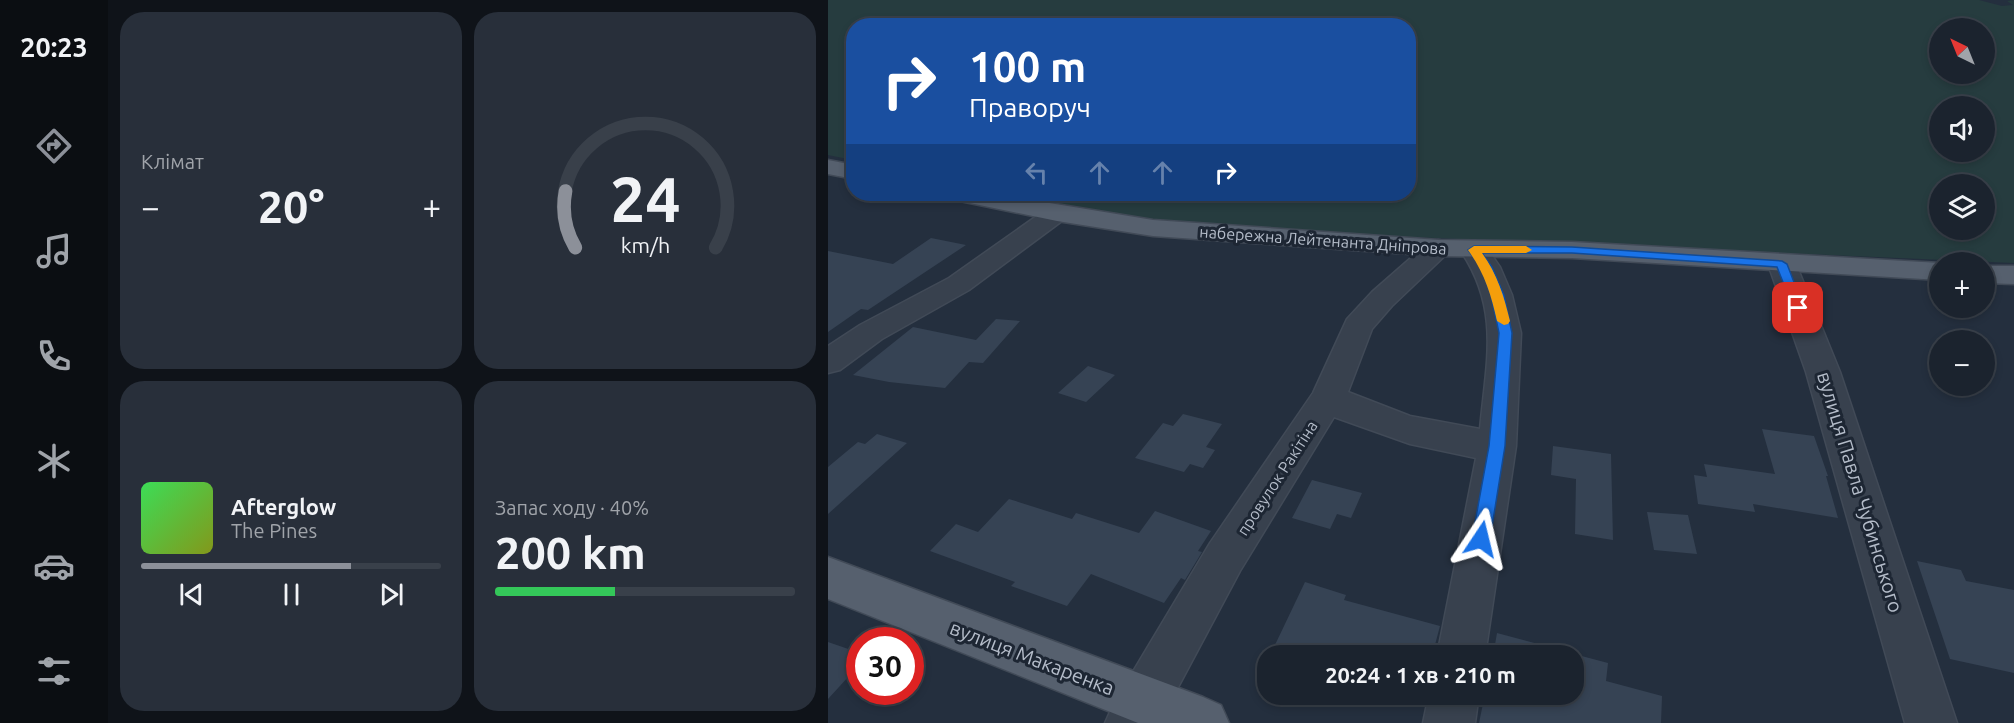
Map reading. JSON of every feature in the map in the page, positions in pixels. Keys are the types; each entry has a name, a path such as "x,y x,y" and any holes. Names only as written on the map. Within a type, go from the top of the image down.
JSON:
{"main road":[{"path":"828,167 846,170"},
{"name":"набережна Лейтенанта Дніпрова","path":"996,201 1153,228 1456,249 1572,250 1929,271"},
{"path":"1995,274 2014,275"},
{"name":"вулиця Макаренка","path":"828,578 1137,712 1203,723"}],"street":[{"path":"828,362 871,332 959,284 1057,213"},
{"path":"1456,249 1486,267 1497,295 1506,333 1497,446 1463,645"},
{"name":"провулок Ракітіна","path":"1137,712 1226,557 1328,398 1358,326 1382,299 1456,249"},
{"name":"вулиця Павла Чубинського","path":"1782,264 1823,372 1931,723"},
{"path":"1328,398 1354,412 1393,427 1446,440 1497,446"},
{"path":"1449,723 1452,705"}],"green space":[{"path":"828,0 1979,0 2002,6 2013,5 2007,1 2014,0 2014,263 1995,262 1995,252 1929,252 1929,259 1295,232 1163,223 1098,212 1048,201 1416,201 1416,18 846,18 846,159 828,155"}],"building":[{"path":"931,238 966,245 868,310 861,309 828,332 828,251 893,264"},
{"path":"996,319 1020,321 983,363 969,362 945,388 889,382 853,375 913,327 976,340"},
{"path":"1088,366 1115,375 1086,402 1058,393"},
{"path":"1183,414 1222,424 1206,447 1215,450 1203,468 1190,464 1184,472 1135,458 1163,423 1173,426"},
{"path":"1762,429 1814,436 1828,476 1826,476 1838,518 1753,504 1755,512 1698,504 1694,475 1707,477 1704,464 1775,474"},
{"path":"877,434 907,443 828,514 828,467 858,442 865,444"},
{"path":"1553,446 1611,454 1613,540 1575,534 1576,479 1551,475"},
{"path":"1312,480 1362,493 1351,518 1337,514 1330,529 1292,518"},
{"path":"1009,499 1072,519 1076,513 1139,533 1155,511 1211,531 1198,551 1202,552 1185,580 1181,578 1164,603 1091,574 1067,606 1011,586 1015,582 930,551 956,524 978,532"},
{"path":"1647,512 1688,515 1697,554 1654,550"},
{"path":"1917,561 1961,570 1966,581 2014,590 2014,673 1950,659"},
{"path":"1305,582 1346,595 1344,600 1440,626 1435,645 1275,645"},
{"path":"1497,633 1542,645 1495,645"},
{"path":"828,642 846,648 846,679 828,699"},
{"path":"1584,657 1608,663 1606,681 1662,696 1661,723 1479,723 1483,705 1584,705"}],"slow traffic":[{"path":"1504,321 1486,267 1474,250 1526,250"}],"route":[{"path":"1481,539 1497,446 1506,333 1497,295 1486,267 1474,250 1572,250 1782,264 1798,308"}]}
